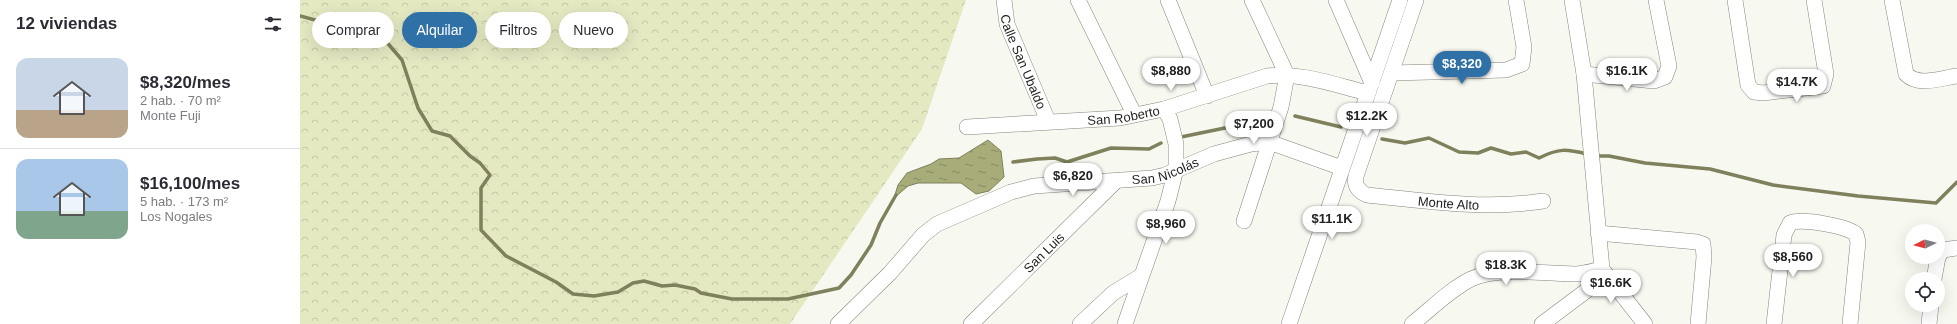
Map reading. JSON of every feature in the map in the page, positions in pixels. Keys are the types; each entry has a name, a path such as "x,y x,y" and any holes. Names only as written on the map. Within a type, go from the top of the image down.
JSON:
{"street":[{"name":"Calle San Ubaldo","path":"1004,0 1007,24 1048,121"},
{"path":"1078,0 1134,114"},
{"path":"1168,0 1207,96"},
{"path":"1244,221 1281,108 1287,75 1252,0"},
{"path":"1336,0 1370,88"},
{"path":"1289,324 1400,0"},
{"path":"1416,0 1392,73 1506,70 1522,64 1524,46 1516,0"},
{"path":"1572,0 1584,74 1598,233 1604,272 1645,324"},
{"path":"1584,74 1654,81 1665,77 1669,66 1656,0"},
{"path":"1734,0 1748,85 1754,92 1763,93 1823,86 1826,74 1814,0"},
{"path":"1892,0 1904,69 1909,77 1919,81 1957,76"},
{"name":"Monte Alto","path":"1392,73 1356,176 1357,187 1361,192 1366,195 1489,206 1543,201"},
{"name":"San Roberto","path":"967,127 1048,121 1120,118 1164,109 1268,76 1302,76 1370,88"},
{"path":"1125,324 1168,201 1176,169 1176,144 1170,119 1164,109"},
{"name":"San Nicolás","path":"838,324 890,272 922,235 937,224 1011,192 1034,186 1152,178 1165,175 1176,169 1233,148 1270,142 1342,168"},
{"name":"San Luis","path":"971,324 1116,181"},
{"path":"1774,324 1784,235 1790,223 1801,220 1839,227 1856,234 1858,242 1850,324"},
{"path":"1598,233 1697,242 1703,244 1704,257 1698,324"},
{"path":"1945,250 1957,248"},
{"path":"1412,324 1453,290 1464,283 1483,275 1525,272 1576,274 1604,272"},
{"path":"1542,324 1604,272"},
{"path":"1080,324 1113,293 1141,276"},
{"path":"1929,324 1931,312"}],"green space":[{"path":"300,0 966,0 922,129 790,324 300,324"}],"water":[{"path":"988,140 1001,151 1004,177 989,191 976,194 961,183 918,183 908,186 894,198 898,185 907,173 931,164 939,159 959,158"}],"waterway":[{"path":"300,16 334,25 365,21 376,24 384,39 402,60 418,108 432,131 450,136 470,156 480,163 490,175 481,188 481,230 506,256 556,282 573,294 594,296 618,292 633,283 644,281 662,286 675,285 695,289 701,293 732,299 788,299 839,288 851,275 871,245 880,223 896,195"},
{"path":"1295,116 1341,127"},
{"path":"1181,137 1259,121"},
{"path":"1382,139 1405,143 1429,138 1459,152 1478,153 1491,148 1511,154 1526,152 1539,158 1552,152 1563,150 1587,154"},
{"path":"1013,162 1055,158 1067,162 1111,148 1149,149 1161,143"},
{"path":"1595,156 1609,156 1645,163 1710,169 1773,185 1858,196 1936,203 1957,182"}]}
